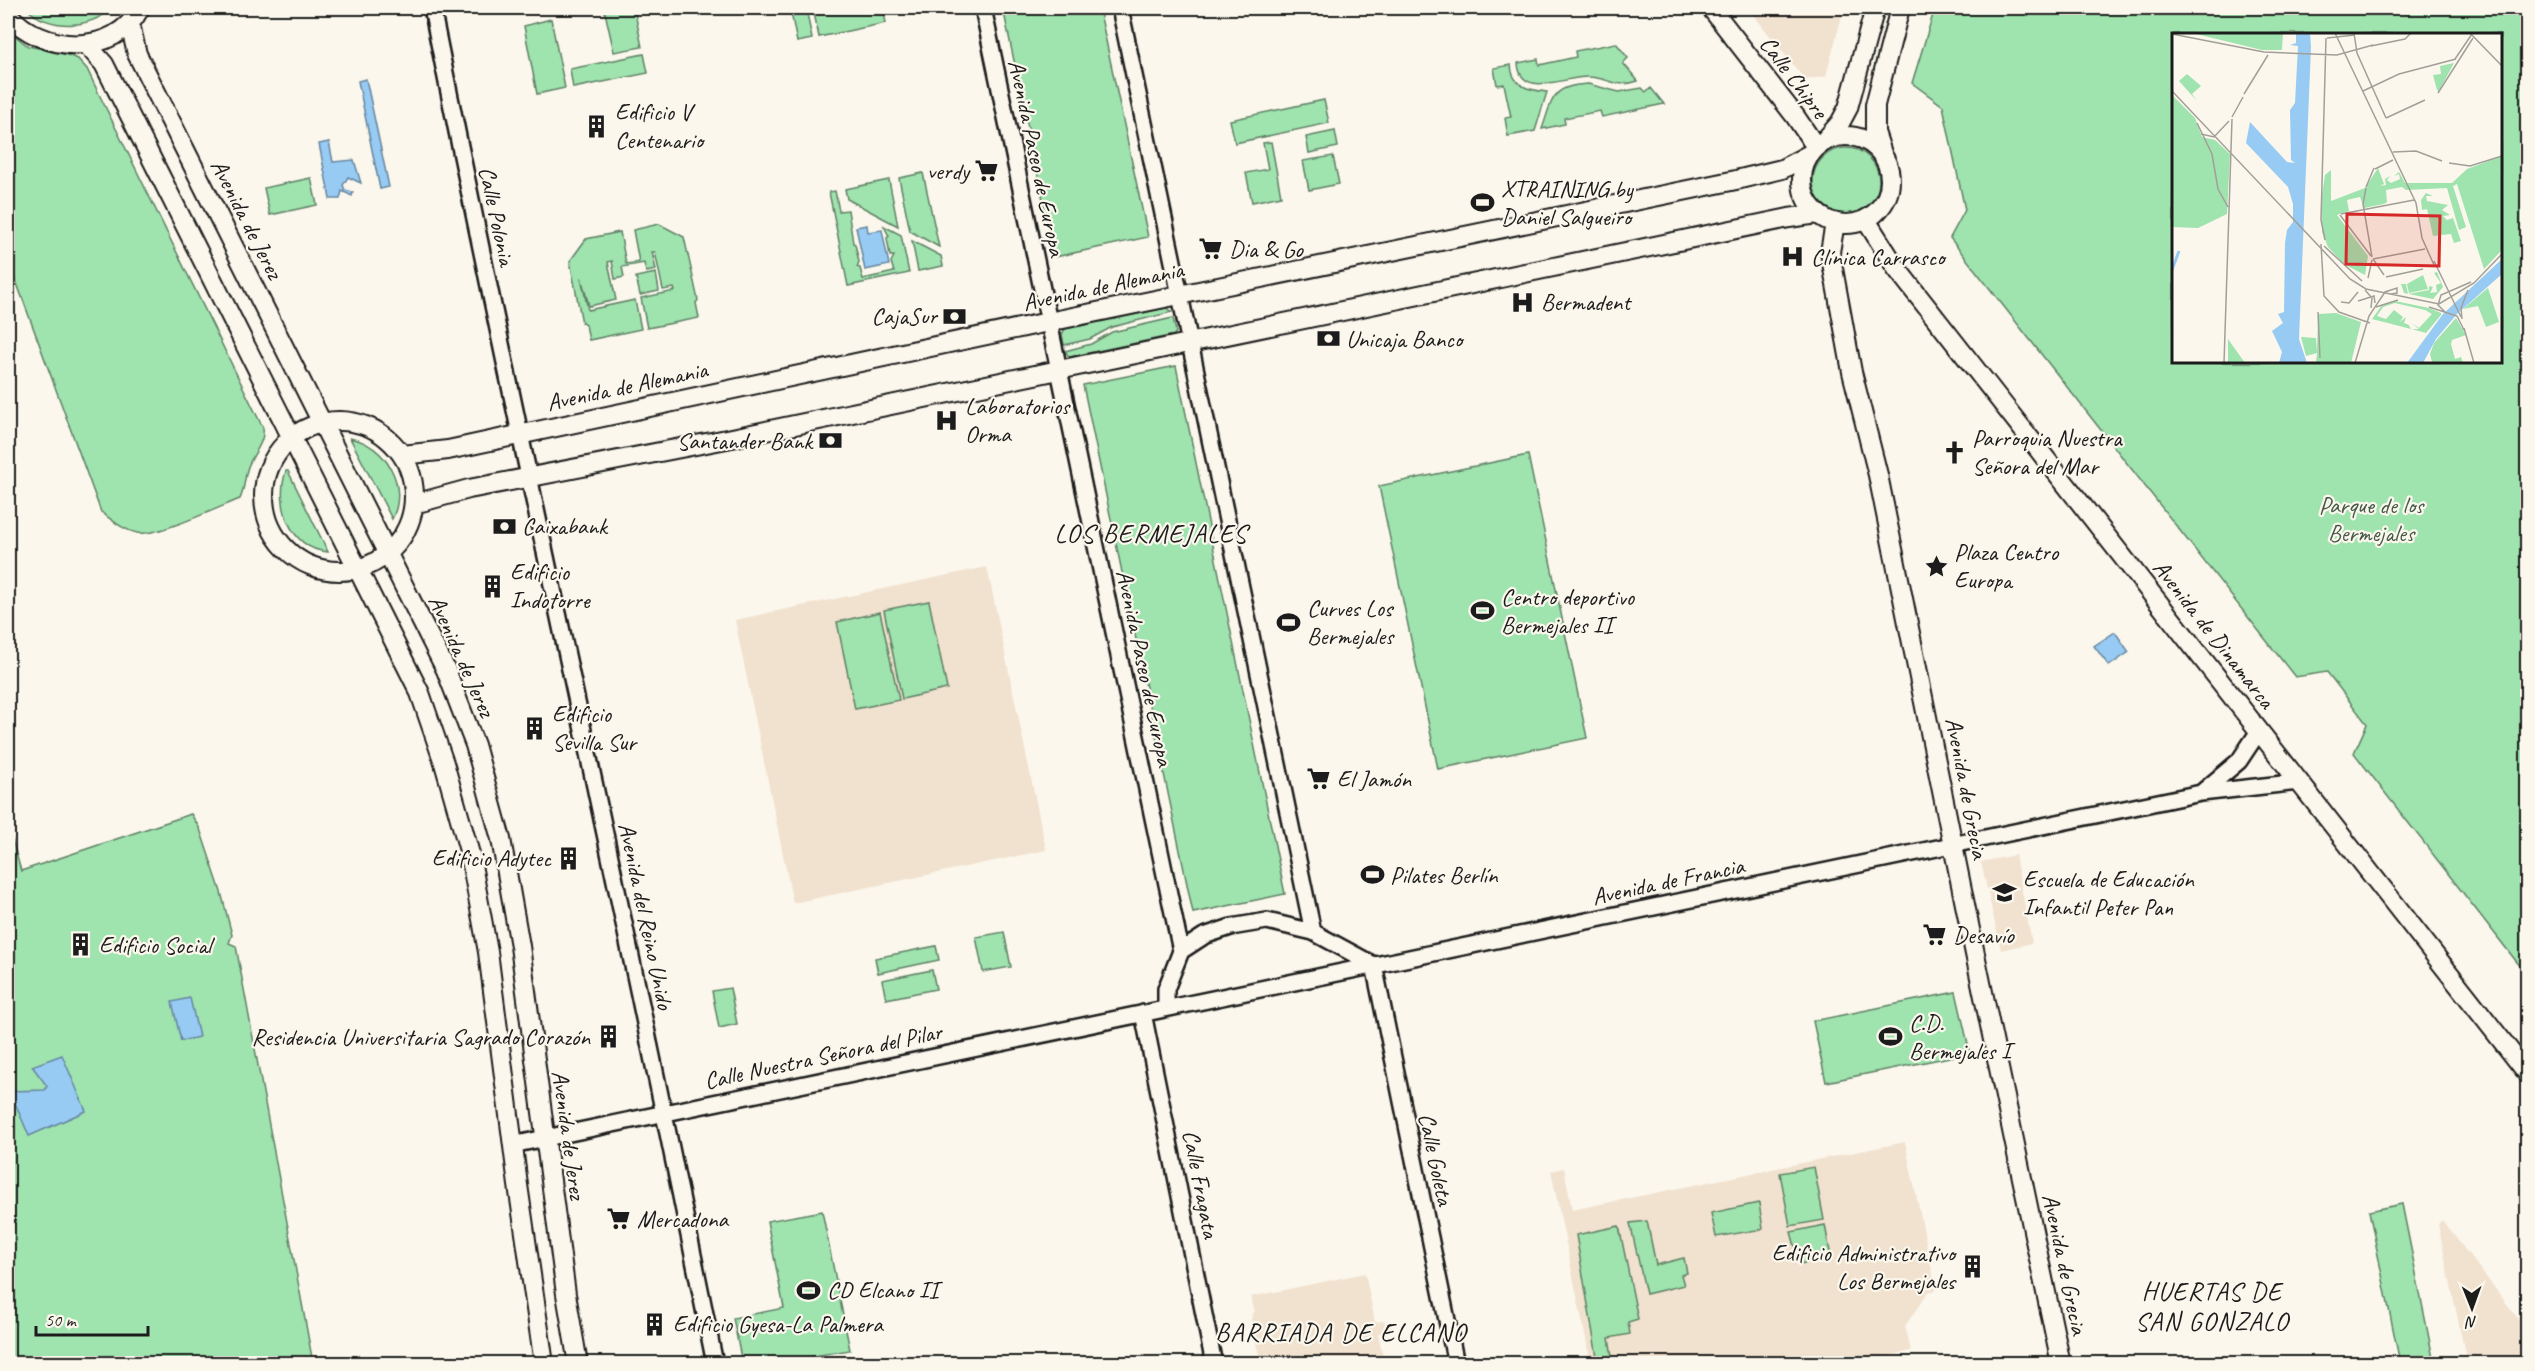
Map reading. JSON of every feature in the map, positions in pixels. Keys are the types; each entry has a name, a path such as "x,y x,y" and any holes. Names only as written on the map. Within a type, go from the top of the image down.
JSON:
{"main road":[{"path":"8,14 16,24 46,39 87,45 117,35 130,24 140,8"},
{"name":"Calle Chipre","path":"1711,8 1817,147"},
{"path":"1875,8 1848,108 1817,147 1802,181 1806,199 1818,214 1835,223 1851,224 1866,220 1881,208 1890,190 1890,171 1875,132 1875,105 1900,8"},
{"name":"Avenida de Jerez","path":"130,24 137,54 446,670 475,745 501,839 519,946 578,1364"},
{"path":"87,45 104,64 420,693 444,763 470,854 488,952 512,1145 544,1364"},
{"path":"1817,147 1845,135 1856,136 1875,145 1882,153"},
{"name":"Avenida de Alemania","path":"402,455 437,452 1048,322 1736,180 1782,169 1817,147"},
{"path":"414,504 448,494 1060,370 1789,218 1818,214"},
{"name":"Avenida de Dinamarca","path":"1866,220 1892,263 2528,1074"},
{"name":"Avenida de Grecia","path":"1835,223 1830,241 1832,266 2061,1364"},
{"path":"338,420 363,424 386,437 402,455 413,480 414,504 405,532 387,553 358,568 339,571 313,567 290,553 273,533 264,508 264,482 273,458 291,437 322,422 338,420"}],"street":[{"name":"Calle Polonia","path":"432,8 528,479"},
{"name":"Avenida Paseo de Europa","path":"983,8 1181,951"},
{"path":"1120,8 1313,932"},
{"name":"Avenida del Reino Unido","path":"528,479 665,1112 715,1364"},
{"path":"2247,788 2239,783 2234,773 2239,761 2259,731"},
{"path":"2201,793 2239,761"},
{"name":"Avenida de Francia","path":"1143,1013 2201,793 2299,782"},
{"path":"1166,1008 1166,990 1181,951 1204,936 1231,927 1267,921 1313,932 1374,965"},
{"name":"Calle Goleta","path":"1374,965 1456,1364"},
{"name":"Calle Nuestra Señora del Pilar","path":"512,1145 1143,1013"},
{"name":"Calle Fragata","path":"1143,1013 1214,1364"}],"shaded area":[{"path":"1748,8 1844,8 1826,76 1805,80"},
{"path":"987,567 1046,850 793,903 735,620"},
{"name":"Escuela de Educación Infantil Peter Pan","path":"2015,855 2032,943 2001,950 1981,862"},
{"path":"1905,1142 1936,1290 1928,1292 1905,1326 1911,1351 1855,1363 1591,1363 1551,1171 1564,1168 1572,1210"},
{"path":"2442,1220 2527,1330 2527,1363 2467,1363 2438,1224"},
{"path":"1365,1273 1375,1322 1384,1321 1387,1331 1378,1333 1384,1363 1261,1363 1251,1322 1252,1313 1255,1312 1251,1297"}],"green space":[{"path":"26,8 111,8 92,20 69,24 45,20"},
{"path":"604,8 634,8 642,47 614,52"},
{"path":"790,8 806,8 812,39 797,42"},
{"path":"813,8 883,8 886,23 819,37"},
{"path":"1003,8 1099,8 1148,237 1055,257"},
{"name":"Parque de los Bermejales","path":"1935,8 2527,8 2527,975 2354,753 2367,724 2327,672 2295,677 1950,238 1965,210 1943,106 1912,83"},
{"path":"551,19 565,88 537,94 524,26"},
{"path":"8,30 28,46 59,52 78,59 87,69 263,428 262,438 248,467 240,499 172,526 146,533 127,530 101,512 8,259"},
{"path":"1616,43 1628,58 1623,63 1638,81 1623,84 1588,77 1546,84 1535,83 1527,81 1521,74 1518,63 1538,59 1539,65 1544,64 1576,57 1575,51"},
{"path":"644,54 648,73 573,88 570,69"},
{"path":"1511,65 1518,83 1534,90 1547,92 1535,131 1508,136 1505,118 1511,117 1504,84 1497,85 1494,68"},
{"path":"1588,84 1619,92 1642,88 1646,92 1651,88 1664,104 1602,117 1600,111 1564,118 1565,124 1542,129 1552,102 1560,91 1576,85"},
{"path":"1324,100 1329,123 1235,143 1230,120"},
{"path":"1335,131 1338,147 1309,153 1306,137"},
{"path":"1271,142 1281,196 1252,202 1246,173 1268,169 1263,143"},
{"path":"1840,148 1852,148 1864,153 1874,163 1879,181 1877,194 1864,209 1852,214 1840,214 1828,209 1818,199 1813,187 1813,175 1818,163 1828,153"},
{"path":"1333,156 1339,184 1309,190 1303,161"},
{"path":"923,173 939,247 910,231 899,178"},
{"path":"311,178 317,205 270,215 264,188"},
{"path":"889,180 898,226 847,199 845,189"},
{"path":"835,191 839,211 848,210 853,243 859,262 857,267 860,268 863,279 894,272 891,262 894,256 890,256 887,238 889,236 884,226 901,235 909,273 848,286 829,192"},
{"path":"659,224 684,237 698,300 696,303 699,318 647,328 641,298 675,291 674,288 663,290 655,252 652,252 656,270 646,272 644,263 622,267 624,277 615,279 612,261 608,262 616,300 589,306 581,277 588,310 635,300 641,329 589,340 586,325 582,323 570,261 586,239 620,232 626,264 639,262 633,230"},
{"path":"912,241 941,256 943,266 918,271"},
{"path":"656,273 659,291 640,295 636,277"},
{"path":"1166,308 1172,312 1112,327 1090,339 1064,345 1062,334 1065,329"},
{"path":"1173,318 1176,332 1174,335 1069,357 1065,351 1091,344 1112,332"},
{"path":"1176,366 1285,894 1193,913 1083,385"},
{"path":"350,438 374,449 391,469 398,493 397,506 392,519"},
{"name":"Centro deportivo Bermejales II","path":"1528,455 1587,738 1438,769 1379,486"},
{"path":"286,471 328,552 303,543 288,522 282,497"},
{"path":"929,601 947,689 902,699 884,610"},
{"path":"880,612 899,700 855,709 837,622"},
{"path":"191,814 200,829 221,892 232,935 229,943 236,946 313,1363 8,1363 8,825 21,871"},
{"path":"1004,932 1011,967 983,972 976,937"},
{"path":"936,946 939,960 878,973 875,958"},
{"path":"932,970 936,989 886,999 882,980"},
{"path":"730,988 737,1024 719,1028 712,991"},
{"name":"C.D. Bermejales I","path":"1956,992 1970,1053 1826,1082 1813,1021"},
{"path":"1814,1167 1824,1220 1790,1226 1780,1173"},
{"path":"1759,1203 1763,1229 1716,1237 1711,1213"},
{"path":"2402,1204 2434,1363 2400,1363 2369,1211"},
{"name":"CD Elcano II","path":"822,1211 850,1350 795,1359 796,1363 742,1363 733,1318 784,1308 767,1221"},
{"path":"1647,1221 1656,1265 1684,1258 1687,1273 1681,1275 1684,1285 1646,1294 1630,1223"},
{"path":"1825,1225 1831,1257 1800,1264 1791,1232"},
{"path":"1619,1226 1638,1319 1628,1322 1630,1334 1609,1338 1613,1363 1598,1363 1576,1235"}],"water":[{"path":"366,79 389,187 380,189 358,81"},
{"path":"329,142 333,162 354,160 361,183 348,177 343,185 345,190 353,192 352,196 342,191 340,199 330,199 319,144"},
{"path":"867,225 868,232 882,230 889,265 865,270 856,227"},
{"path":"2115,632 2129,652 2109,666 2094,646"},
{"path":"190,998 199,1037 181,1041 172,1002"},
{"path":"62,1055 86,1111 29,1136 10,1091 45,1090 47,1086 32,1066"}],"place":[{"name":"Edificio V Centenario","path":"597,126"},
{"name":"verdy","path":"987,171"},
{"name":"XTRAINING by Daniel Salgueiro","path":"1483,203"},
{"name":"Dia & Go","path":"1211,249"},
{"name":"Clínica Carrasco","path":"1793,257"},
{"name":"Bermadent","path":"1523,302"},
{"name":"CajaSur","path":"955,316"},
{"name":"Unicaja Banco","path":"1328,339"},
{"name":"Laboratorios Orma","path":"947,420"},
{"name":"Santander Bank","path":"830,441"},
{"name":"Parroquia Nuestra Señora del Mar","path":"1954,452"},
{"name":"Caixabank","path":"504,526"},
{"name":"Plaza Centro Europa","path":"1936,566"},
{"name":"Edificio Indotorre","path":"492,586"},
{"name":"Centro deportivo Bermejales II","path":"1483,611"},
{"name":"Curves Los Bermejales","path":"1289,622"},
{"name":"Edificio Sevilla Sur","path":"534,728"},
{"name":"El Jamón","path":"1319,779"},
{"name":"Edificio Adytec","path":"569,858"},
{"name":"Pilates Berlín","path":"1372,875"},
{"name":"Escuela de Educación Infantil Peter Pan","path":"2005,893"},
{"name":"Desavío","path":"1935,935"},
{"name":"Edificio Social","path":"81,945"},
{"name":"Residencia Universitaria Sagrado Corazón","path":"608,1037"},
{"name":"C.D. Bermejales I","path":"1891,1037"},
{"name":"Mercadona","path":"619,1219"},
{"name":"Edificio Administrativo Los Bermejales","path":"1973,1267"},
{"name":"CD Elcano II","path":"809,1290"},
{"name":"Edificio Gyesa-La Palmera","path":"655,1324"}],"district":[{"name":"LOS BERMEJALES","path":"1151,533"},
{"name":"HUERTAS DE SAN GONZALO","path":"2212,1306"},
{"name":"BARRIADA DE ELCANO","path":"1341,1332"}]}
